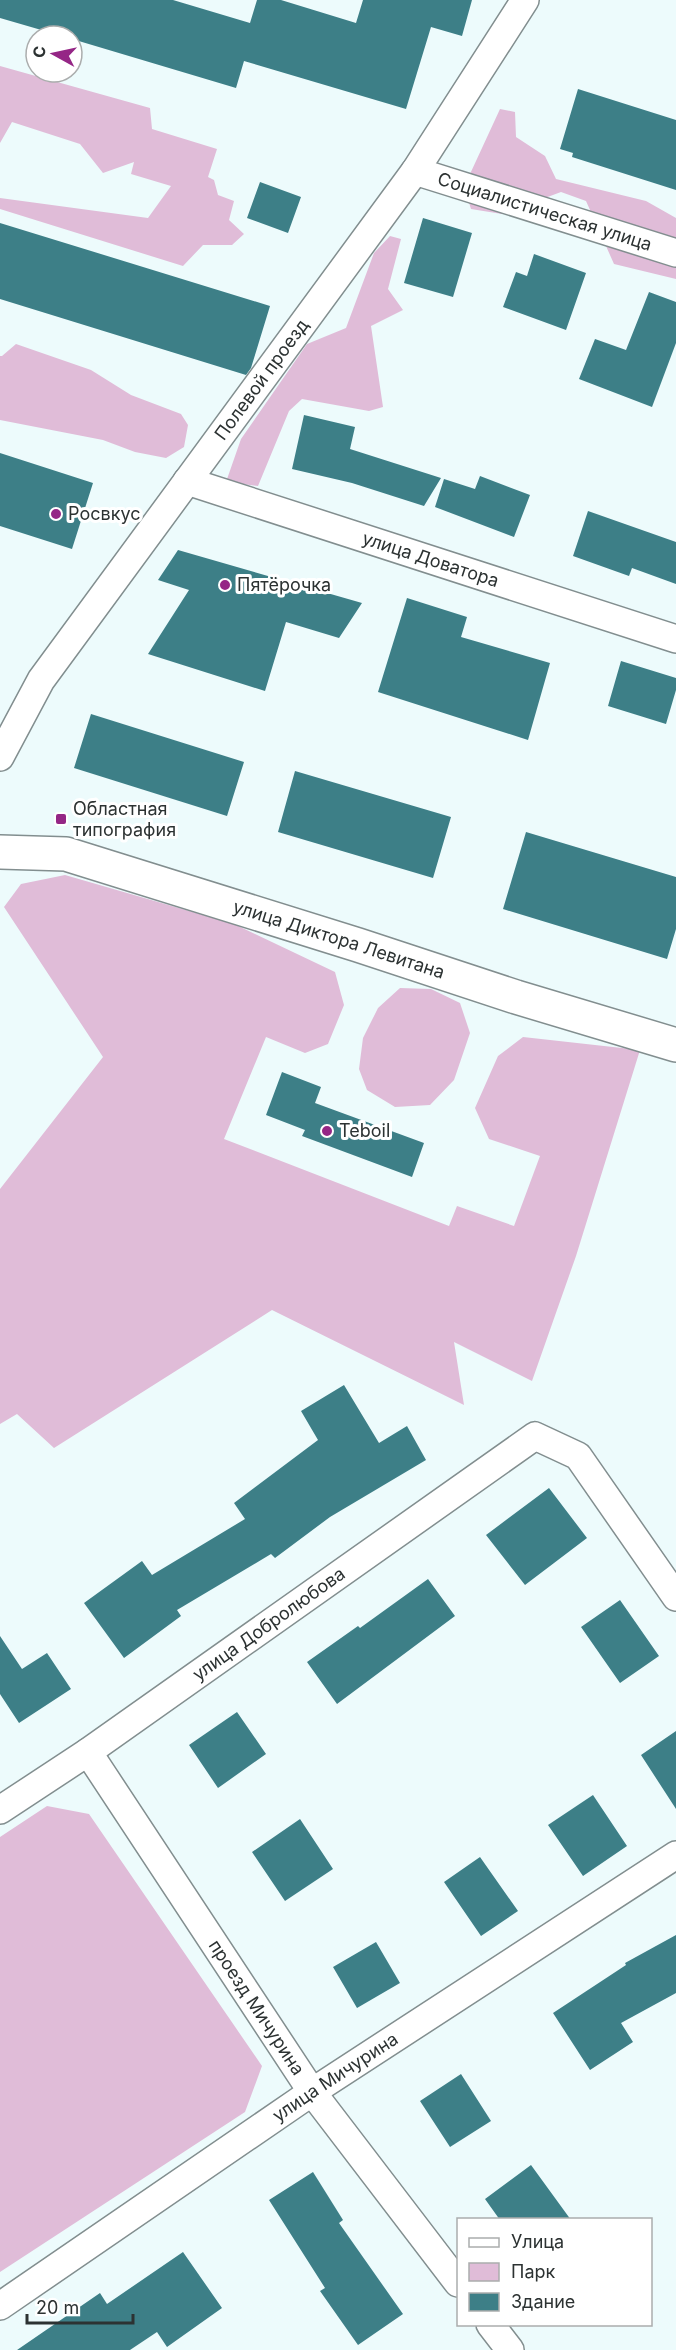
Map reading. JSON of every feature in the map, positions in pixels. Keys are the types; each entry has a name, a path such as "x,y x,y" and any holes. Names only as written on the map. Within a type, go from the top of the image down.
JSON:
{"street":[{"name":"Полевой проезд","path":"0,757 41,680 415,171 525,0"},
{"name":"Социалистическая улица","path":"415,171 676,253"},
{"name":"улица Доватора","path":"187,481 676,639"},
{"name":"улица Диктора Левитана","path":"0,852 66,854 516,997 676,1045"},
{"name":"улица Добролюбова","path":"0,1810 88,1752 535,1436 578,1456 676,1597"},
{"name":"проезд Мичурина","path":"88,1752 312,2092 457,2280"},
{"name":"улица Мичурина","path":"0,2306 312,2092 676,1855"},
{"path":"491,2326 510,2350"}],"green space":[{"path":"0,66 24,73 24,84 64,84 150,108 152,129 217,149 208,177 214,180 218,195 234,201 229,220 244,234 232,245 203,245 183,266 0,209 0,198 148,218 171,186 131,174 134,162 103,173 80,144 12,122 0,143"},
{"path":"500,109 515,112 516,137 545,156 556,179 646,201 676,218 676,279 614,264 586,201 561,192 502,214 471,209 464,187"},
{"path":"390,236 401,239 388,289 403,310 371,326 383,407 369,411 302,399 289,411 258,486 226,482 241,439 307,344 346,328 374,253"},
{"path":"16,344 91,370 131,395 181,414 188,425 184,447 166,458 135,452 103,440 0,420 0,356"},
{"path":"65,875 234,924 335,972 344,1005 328,1044 305,1053 266,1037 224,1139 449,1226 457,1206 514,1226 540,1156 489,1139 475,1108 498,1056 523,1037 640,1050 576,1256 532,1381 454,1342 464,1405 272,1310 54,1448 17,1414 0,1424 0,1189 103,1057 4,907 21,884"},
{"path":"400,988 431,989 460,1003 470,1033 454,1080 430,1105 395,1107 367,1090 359,1069 363,1038 378,1008"},
{"path":"47,1806 89,1814 262,2066 245,2112 0,2272 0,1837"}],"building":[{"path":"0,0 173,0 250,23 257,0 281,0 356,23 363,0 472,0 462,36 431,27 406,109 244,61 236,88 84,43 84,24 24,25 0,18"},
{"path":"578,89 676,120 676,190 572,157 573,153 560,149"},
{"path":"260,182 301,197 288,233 247,218"},
{"path":"423,218 472,233 453,297 404,283"},
{"path":"0,223 270,306 251,368 246,375 0,299"},
{"path":"534,254 586,273 566,330 503,307 516,272 527,276"},
{"path":"649,292 676,302 676,343 652,407 579,379 595,339 626,350"},
{"path":"304,415 355,427 350,449 441,478 424,506 352,483 292,469"},
{"path":"0,453 93,483 72,549 0,526"},
{"path":"480,476 530,495 514,537 435,507 444,479 475,489"},
{"path":"588,511 676,542 676,584 632,568 629,576 573,556"},
{"path":"178,550 362,603 339,638 286,622 265,691 148,654 189,590 158,580"},
{"path":"407,598 467,617 461,637 550,663 528,740 378,692"},
{"path":"621,661 676,678 676,690 666,724 608,706"},
{"path":"91,714 244,762 227,816 74,768"},
{"path":"295,771 451,817 433,878 278,832"},
{"path":"526,832 676,877 676,929 667,959 503,909"},
{"path":"282,1072 321,1087 315,1103 424,1143 412,1177 302,1136 305,1130 266,1115"},
{"path":"344,1385 379,1443 407,1426 426,1460 330,1517 275,1558 271,1554 177,1610 181,1616 124,1658 84,1603 142,1561 152,1575 245,1519 234,1503 318,1440 301,1411"},
{"path":"549,1488 587,1538 525,1585 486,1535"},
{"path":"428,1579 455,1616 337,1704 307,1662 358,1626 360,1628"},
{"path":"620,1600 659,1656 620,1683 581,1627"},
{"path":"0,1636 22,1669 47,1653 71,1689 19,1723 0,1694"},
{"path":"237,1712 266,1754 218,1788 189,1745"},
{"path":"676,1731 676,1809 641,1755"},
{"path":"593,1795 627,1846 583,1876 548,1825"},
{"path":"300,1819 333,1869 285,1901 252,1852"},
{"path":"480,1857 518,1911 481,1936 444,1882"},
{"path":"676,1935 676,1993 621,2023 633,2042 590,2070 553,2013 626,1965 625,1963"},
{"path":"376,1942 400,1983 357,2008 333,1967"},
{"path":"461,2074 491,2121 450,2147 420,2101"},
{"path":"531,2165 570,2218 499,2218 485,2199"},
{"path":"313,2172 343,2220 339,2223 403,2314 358,2345 320,2291 325,2288 269,2200"},
{"path":"183,2252 222,2308 167,2347 157,2332 130,2350 17,2350 100,2293 107,2304"}],"place":[{"name":"Росвкус","path":"56,514"},
{"name":"Пятёрочка","path":"225,585"},
{"name":"Областная типография","path":"61,819"},
{"name":"Teboil","path":"327,1131"}]}
